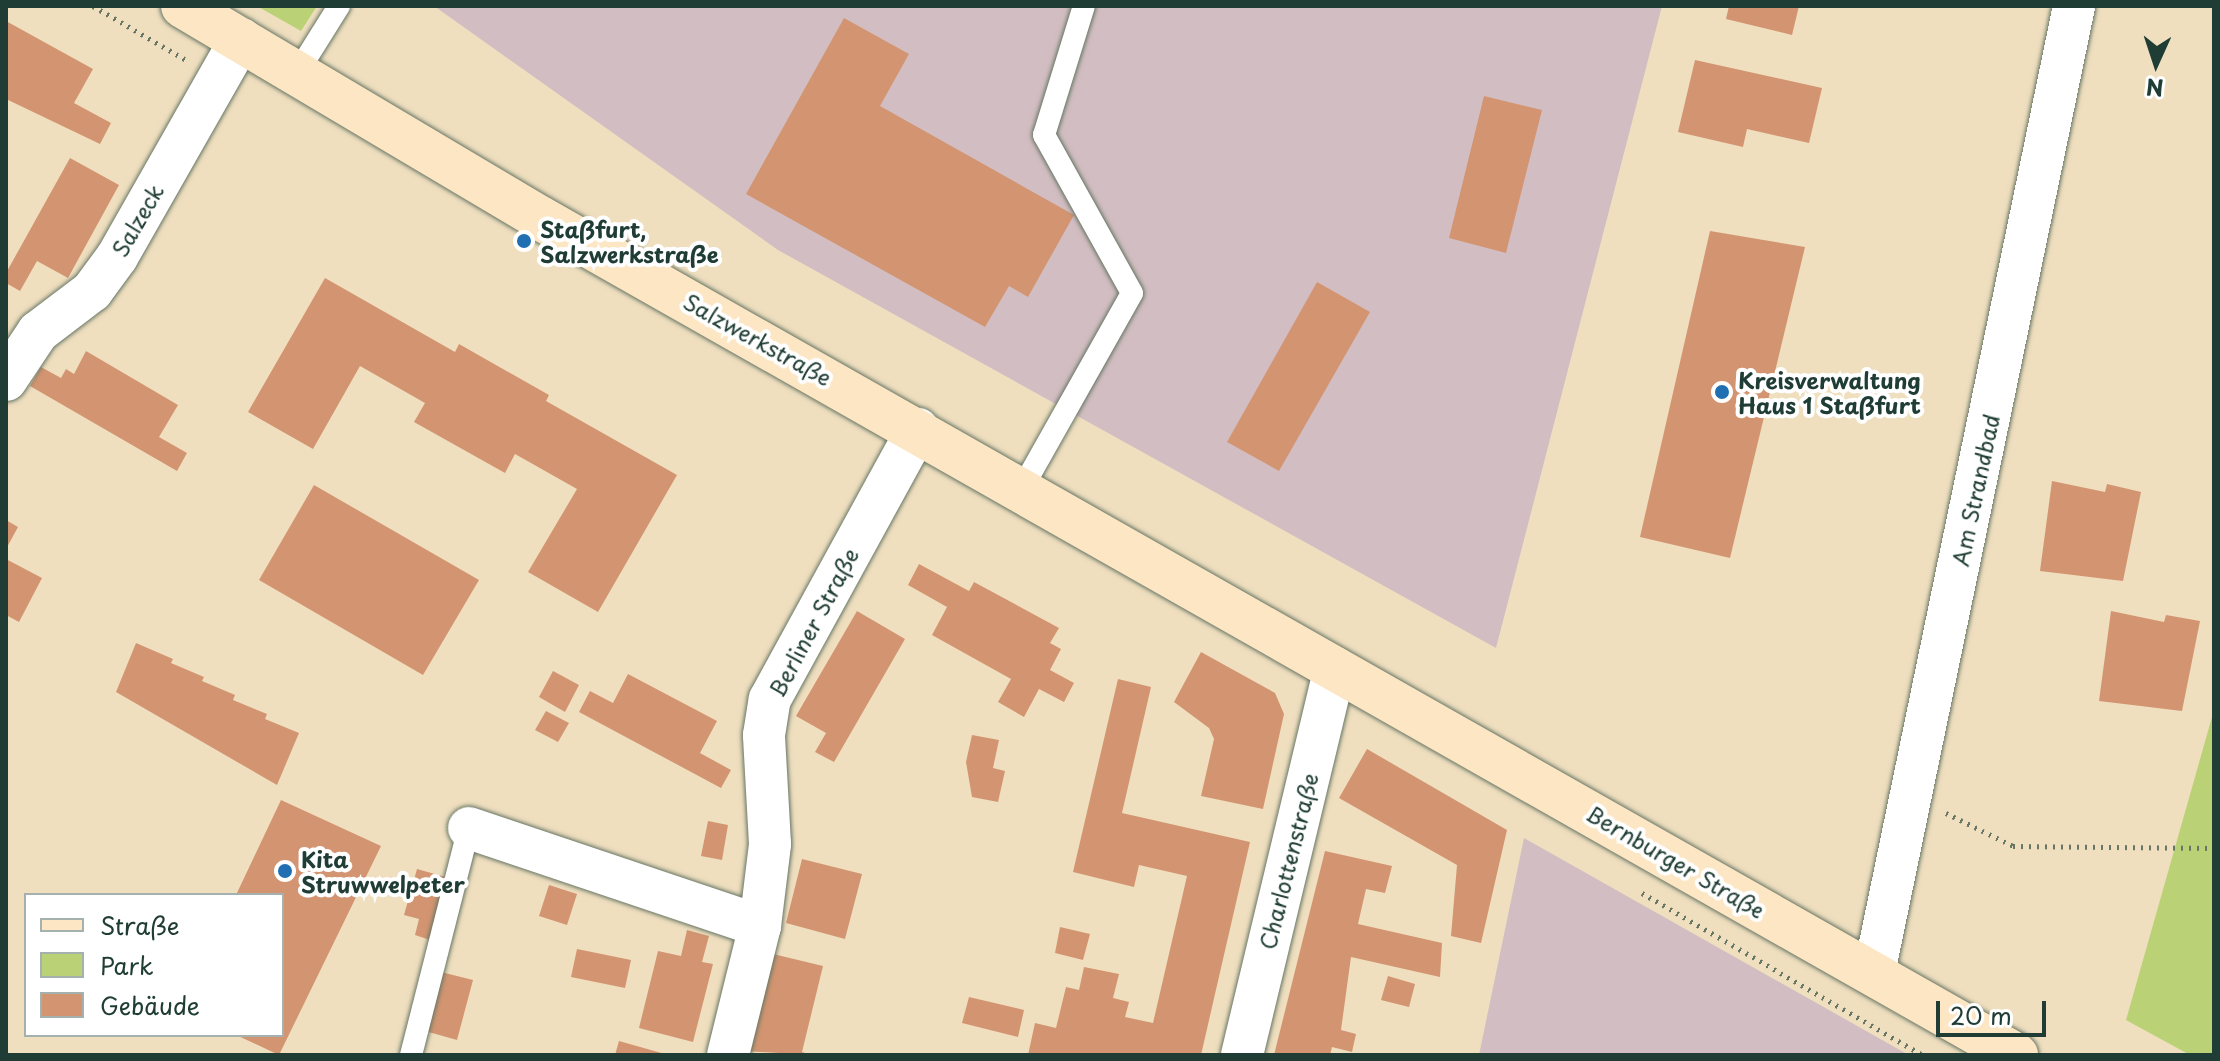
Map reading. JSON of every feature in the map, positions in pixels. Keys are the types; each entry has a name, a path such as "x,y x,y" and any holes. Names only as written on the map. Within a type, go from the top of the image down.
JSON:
{"main road":[{"name":"Salzwerkstraße","path":"183,6 527,210 1335,668"},
{"name":"Bernburger Straße","path":"1335,668 2016,1055"}],"street":[{"name":"Am Strandbad","path":"1874,973 2074,6"},
{"name":"Salzeck","path":"6,380 38,332 92,291 117,257 241,39"},
{"name":"Berliner Straße","path":"728,1055 760,926 770,844 764,735 770,699 918,429"},
{"name":"Charlottenstraße","path":"1242,1055 1335,668"},
{"path":"469,828 760,926"}],"lane":[{"path":"297,73 339,6"},
{"path":"1020,492 1132,293 1044,135 1084,6"},
{"path":"411,1055 469,828"}],"path":[{"path":"1912,798 2013,846 2214,848"}],"shaded area":[{"path":"434,6 1662,6 1496,648 778,250"},
{"path":"1524,838 1907,1054 1908,1055 1479,1055"}],"green space":[{"path":"257,6 317,6 301,31"},
{"path":"2214,710 2214,1055 2190,1055 2126,1020"}],"building":[{"path":"1729,6 1799,6 1792,35 1726,19"},
{"path":"844,18 909,54 880,106 1074,215 1028,297 1009,286 985,327 746,194"},
{"path":"6,21 93,69 74,103 111,123 100,144 6,99"},
{"path":"1695,60 1822,88 1809,143 1747,129 1743,147 1678,132"},
{"path":"1484,96 1542,110 1506,253 1449,238"},
{"path":"70,158 119,185 68,278 37,261 20,291 6,283 6,273"},
{"name":"Kreisverwaltung Haus 1 Staßfurt","path":"1710,231 1805,247 1730,558 1640,537"},
{"path":"325,278 455,352 459,344 549,395 546,401 677,475 598,612 528,572 577,489 515,454 505,473 414,422 425,403 360,366 313,449 248,412"},
{"path":"1317,282 1370,312 1279,471 1227,442"},
{"path":"86,351 178,405 159,437 187,453 177,471 30,386 41,367 61,378 66,369 74,374"},
{"path":"2052,481 2105,492 2107,484 2141,492 2123,581 2040,571"},
{"path":"314,485 479,580 423,675 259,580"},
{"path":"6,520 18,527 6,549"},
{"path":"6,559 42,578 19,622 6,615"},
{"path":"919,564 969,591 974,582 1059,628 1050,643 1061,649 1050,670 1074,683 1064,702 1039,689 1024,717 998,702 1011,679 932,635 947,607 908,585"},
{"path":"857,611 905,639 834,762 815,752 826,733 796,716"},
{"path":"2111,611 2164,622 2166,615 2200,621 2182,711 2099,701"},
{"path":"136,643 173,659 171,663 204,677 202,681 235,695 233,700 267,714 265,719 299,733 277,785 116,692"},
{"path":"1201,652 1275,693 1284,714 1263,809 1201,796 1214,739 1209,728 1174,702"},
{"path":"553,671 579,685 565,712 539,697"},
{"path":"628,674 717,721 700,753 731,770 721,788 579,712 590,691 613,703"},
{"path":"1118,679 1151,687 1122,813 1250,842 1201,1055 1028,1055 1035,1023 1056,1028 1066,987 1079,990 1084,967 1119,974 1113,998 1129,1002 1125,1017 1153,1023 1187,876 1139,865 1134,887 1073,872"},
{"path":"546,711 569,723 558,742 535,730"},
{"path":"972,735 999,740 993,768 1005,771 998,802 972,797 966,762"},
{"path":"1367,749 1507,830 1481,943 1451,936 1457,865 1339,798"},
{"path":"281,800 381,846 279,1055 240,1037 284,1037 284,893 237,893"},
{"path":"708,821 728,825 722,860 701,856"},
{"path":"1325,851 1392,866 1385,893 1366,889 1358,924 1442,943 1440,977 1351,957 1341,1030 1356,1034 1352,1052 1332,1047 1330,1055 1274,1055"},
{"path":"802,859 862,874 845,939 786,923"},
{"path":"417,869 449,878 430,940 415,935 419,919 404,915"},
{"path":"549,885 577,894 567,925 539,916"},
{"path":"1060,927 1090,934 1083,960 1055,953"},
{"path":"687,930 709,936 702,962 713,964 693,1042 639,1028 658,951 681,956"},
{"path":"577,949 631,960 625,988 571,977"},
{"path":"769,953 823,966 802,1052 812,1055 745,1051"},
{"path":"441,972 473,980 457,1040 425,1031"},
{"path":"1388,976 1415,984 1409,1007 1381,1000"},
{"path":"969,997 1024,1010 1018,1037 962,1023"},
{"path":"619,1041 665,1054 665,1055 615,1055"}],"place":[{"name":"Staßfurt, Salzwerkstraße","path":"524,241"},
{"name":"Kreisverwaltung Haus 1 Staßfurt","path":"1722,392"},
{"name":"Kita Struwwelpeter","path":"285,871"}]}
